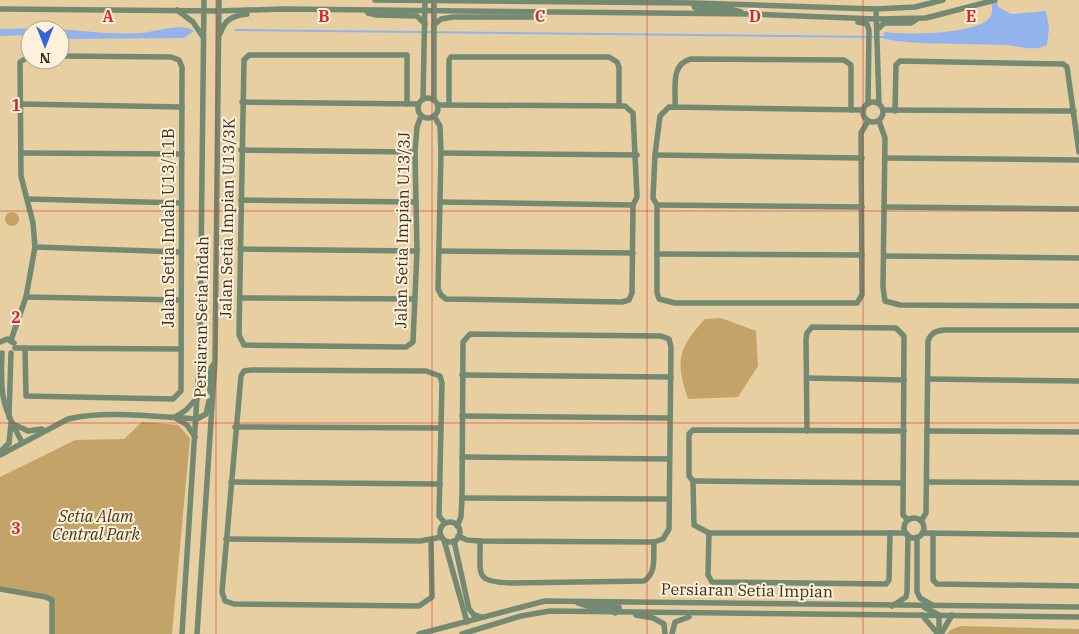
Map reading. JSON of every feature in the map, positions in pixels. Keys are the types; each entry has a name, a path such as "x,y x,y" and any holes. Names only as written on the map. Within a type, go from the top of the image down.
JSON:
{"street":[{"name":"Persiaran Setia Indah","path":"182,634 198,397 204,0"},
{"name":"Persiaran Setia Indah","path":"198,633 215,360 217,41 219,0"},
{"path":"375,0 693,3 876,9 915,7 943,0"},
{"path":"0,9 218,11 284,9 751,14 876,19 919,18 996,0"},
{"path":"425,1 421,101 418,110 421,116 430,118 438,111 434,48 434,1"},
{"path":"693,3 695,8 730,9 751,14"},
{"path":"217,41 224,23 233,16 284,9"},
{"path":"876,9 879,104 883,110"},
{"path":"177,10 193,22 204,39"},
{"path":"361,11 377,16 417,16 425,24"},
{"path":"434,25 441,19 453,17 533,17 548,13"},
{"path":"799,17 814,21 862,22 867,24 869,30 868,104 863,110 864,116 868,121"},
{"path":"878,30 884,23 911,23 919,18"},
{"name":"Jalan Setia Impian U13/3K","path":"407,104 407,55 249,55 242,63 239,335 241,341 249,346 400,347 410,345"},
{"name":"Jalan Setia Indah U13/11B","path":"25,348 26,396 173,399 181,391 182,67 179,60 171,57 70,56"},
{"path":"449,105 449,60 451,57 609,57 617,62 619,67 622,106"},
{"path":"672,107 677,68 682,61 691,59 844,60 851,65 851,110"},
{"path":"895,110 896,65 900,61 1063,64 1067,67 1079,152"},
{"path":"0,453 9,443 13,351 11,340 26,297 35,247 28,200 21,176 20,62"},
{"path":"868,76 878,76"},
{"path":"242,102 407,104 421,101 449,105 622,106 634,113 637,155 637,196 633,204 632,293 629,300 622,302 446,299 441,295 438,288 440,251 440,126 434,116"},
{"path":"19,104 182,107"},
{"path":"868,104 879,104"},
{"path":"863,110 672,107 660,116 655,155 653,198 657,205 657,293 659,298 675,303 851,305 860,301 862,295 861,133 868,121"},
{"path":"883,110 1074,111"},
{"path":"883,110 878,121 885,138 883,296 886,301 900,305 1079,306"},
{"name":"Jalan Setia Impian U13/3J","path":"410,345 414,338 417,251 415,152 417,127 421,116"},
{"path":"868,121 878,121"},
{"path":"241,150 415,152"},
{"path":"21,153 182,154"},
{"path":"441,153 637,155"},
{"path":"655,155 862,158"},
{"path":"885,158 1079,160"},
{"path":"28,200 181,202"},
{"path":"241,200 416,202"},
{"path":"440,202 633,204"},
{"path":"657,205 862,207"},
{"path":"884,207 1079,209"},
{"path":"35,247 180,252"},
{"path":"240,249 417,251"},
{"path":"440,251 633,253"},
{"path":"657,254 862,255"},
{"path":"884,256 1079,258"},
{"path":"26,297 181,300"},
{"path":"240,298 415,299"},
{"path":"806,431 807,332 812,327 818,326 896,328 901,331 904,336 903,515 908,520"},
{"path":"921,521 926,513 928,341 936,331 1079,330"},
{"path":"226,539 431,541 456,538 480,541 659,542 667,534 669,499 671,347 669,339 661,336 473,333 467,336 463,342 462,498 456,538 471,613 483,617"},
{"path":"0,341 11,340"},
{"path":"22,442 5,412 1,396 1,352 25,348 181,349"},
{"path":"0,453 49,428 78,416 197,418 206,414 209,408 210,370 215,360"},
{"path":"431,541 432,597 419,606 229,603 223,597 240,376 244,371 251,370 426,371 440,376 442,383 439,516 445,523"},
{"path":"462,375 670,377"},
{"path":"806,378 904,380"},
{"path":"928,379 1079,381"},
{"path":"173,418 186,410 198,397"},
{"path":"462,416 669,418"},
{"path":"173,418 187,425 196,438"},
{"path":"10,420 28,431 49,428"},
{"path":"236,427 441,428"},
{"path":"904,431 691,431 689,476 693,481 694,525 709,533 890,533 907,534 917,537"},
{"path":"927,431 1079,432"},
{"path":"462,457 669,459"},
{"path":"693,481 904,483"},
{"path":"231,482 440,484"},
{"path":"927,482 1079,483"},
{"path":"462,498 669,499"},
{"path":"892,606 906,597 907,592 908,554 905,525 908,520 916,518 924,526 922,533 917,537"},
{"path":"457,526 452,522 445,523 441,528 466,622 476,626 521,616"},
{"path":"709,533 708,575 712,582 886,584 889,580 890,533"},
{"path":"922,533 1079,535"},
{"path":"933,533 933,580 936,584 1079,586"},
{"path":"917,537 917,592 920,598 934,606"},
{"path":"480,541 481,574 487,581 505,583 644,581 651,574 653,568 654,542"},
{"path":"908,554 917,555"},
{"path":"457,586 464,583"},
{"path":"0,589 46,597 54,604 52,634"},
{"path":"573,601 587,606 619,608 619,611 615,613"},
{"name":"Persiaran Setia Impian","path":"420,634 529,604 573,601 1079,607"},
{"path":"920,606 939,615 939,634"},
{"path":"453,625 462,619 463,608"},
{"name":"Persiaran Setia Impian","path":"462,634 521,616 550,612 1079,617"},
{"path":"624,613 661,620 668,633"},
{"path":"668,633 675,622 683,618 716,614"},
{"path":"922,615 939,634"},
{"path":"939,634 952,616"}],"green space":[{"path":"12,212 17,214 19,219 17,224 12,226 7,224 5,219 7,214"},
{"path":"721,318 756,331 758,366 738,397 688,399 681,375 684,347 705,319"},
{"name":"Setia Alam Central Park","path":"142,422 178,425 190,438 172,634 53,634 52,598 0,588 0,477 75,440 124,439"},
{"path":"961,626 1079,629 1079,634 947,634 950,630"}],"water":[{"path":"991,0 997,0 998,7 1011,14 1046,11 1049,28 1047,45 1032,48 1005,45 914,43 884,39 884,32 924,33 972,27 984,22 991,16"},
{"path":"182,27 194,31 184,38 70,39 70,30 141,33"},
{"path":"20,28 20,35 0,36 0,29"}],"waterway":[{"path":"235,30 884,37"}]}
